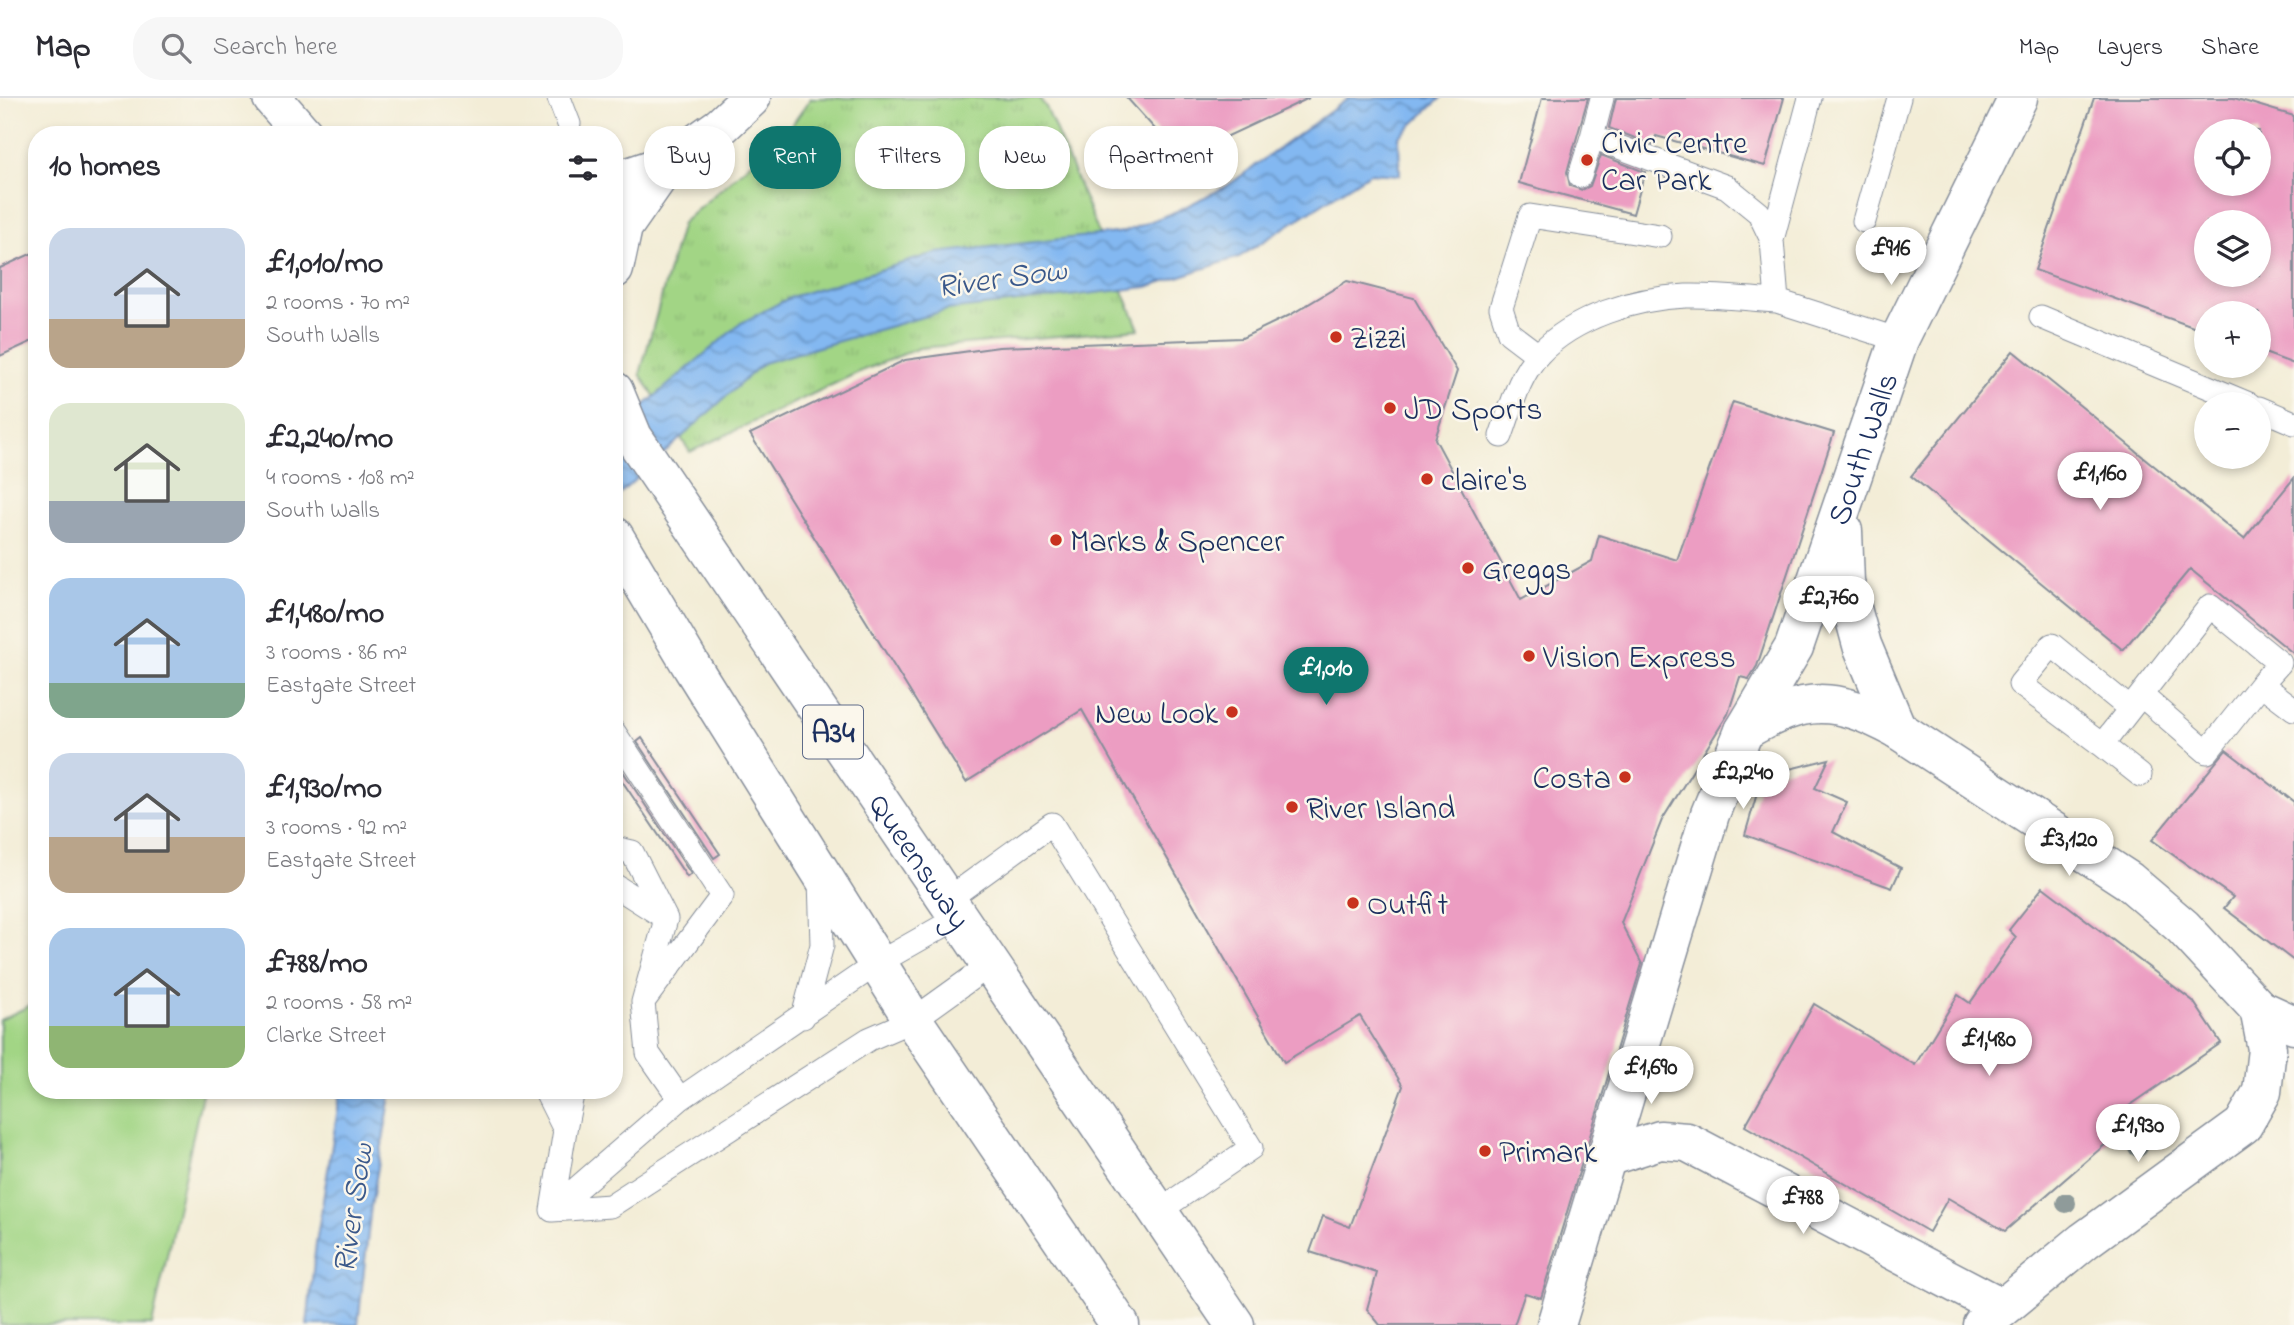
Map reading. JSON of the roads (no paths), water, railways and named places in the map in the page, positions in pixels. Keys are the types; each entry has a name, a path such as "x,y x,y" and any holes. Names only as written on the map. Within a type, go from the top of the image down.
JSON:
{"main road":[{"path":"272,98 296,126"},
{"path":"720,126 751,98"},
{"name":"South Walls","path":"1556,1325 1695,859 1744,731 1794,648 1899,340 2018,98"},
{"path":"623,179 644,172"},
{"path":"623,227 650,189"},
{"name":"Queensway","path":"623,413 633,437 1226,1312"},
{"path":"1842,508 1845,583 1866,657 1897,729"},
{"name":"A34","path":"623,550 692,667 913,1020 1120,1325"},
{"path":"1744,731 1784,710 1806,703 1832,702 1866,712 1897,729 2129,881 2217,960 2259,1009 2294,1025"},
{"path":"1604,1158 1660,1140 1687,1142 1992,1316 2084,1241 2243,1125 2262,1092 2267,1049 2259,1009"},
{"path":"1226,1312 1245,1325"}],"lane":[{"path":"559,98 569,124"},
{"path":"1580,176 1602,98"},
{"path":"1777,301 1772,240 1810,98"},
{"path":"1864,220 1899,98"},
{"path":"1592,136 1727,187 1759,213 1772,240"},
{"path":"1538,355 1509,333 1502,308 1530,216 1660,236"},
{"path":"1501,436 1519,385 1538,355 1577,323 1634,305 1684,296 1777,301 1899,340"},
{"path":"2041,317 2220,392"},
{"path":"2271,413 2294,423"},
{"path":"2102,746 2135,701 2210,607 2280,663 2207,752 2135,701 2052,645 2020,684 2140,775"},
{"path":"2261,684 2294,709"},
{"path":"623,746 722,896 643,1002"},
{"path":"552,1210 680,1099 803,1017 953,908 1052,824 1251,1147 1158,1211"},
{"path":"623,850 632,852 666,919 643,1002 648,1054 680,1099"},
{"path":"803,1017 821,946 820,871"},
{"path":"623,894 666,919"},
{"path":"552,1210 610,1206 869,1039 913,1020 991,964"},
{"path":"550,1099 565,1130"},
{"path":"562,1099 565,1130"},
{"path":"552,1210 571,1099"}],"water":[{"name":"River Sow","path":"1349,98 1441,98 1399,137 1400,175 1370,173 1239,257 1147,287 947,310 763,363 623,491 623,423 741,323 791,297 936,253 1124,232 1177,211 1221,189 1238,189 1238,178"},
{"name":"River Sow","path":"340,1099 390,1099 371,1206 358,1325 307,1325 316,1243"}],"place":[{"name":"Civic Centre Car Park","path":"1587,160"},
{"name":"Zizzi","path":"1336,337"},
{"name":"JD Sports","path":"1390,408"},
{"name":"claire's","path":"1427,479"},
{"name":"Marks & Spencer","path":"1056,540"},
{"name":"Greggs","path":"1468,568"},
{"name":"Vision Express","path":"1529,656"},
{"name":"New Look","path":"1232,712"},
{"name":"Costa","path":"1625,777"},
{"name":"River Island","path":"1292,807"},
{"name":"Outfit","path":"1353,903"},
{"name":"Primark","path":"1485,1151"}]}
